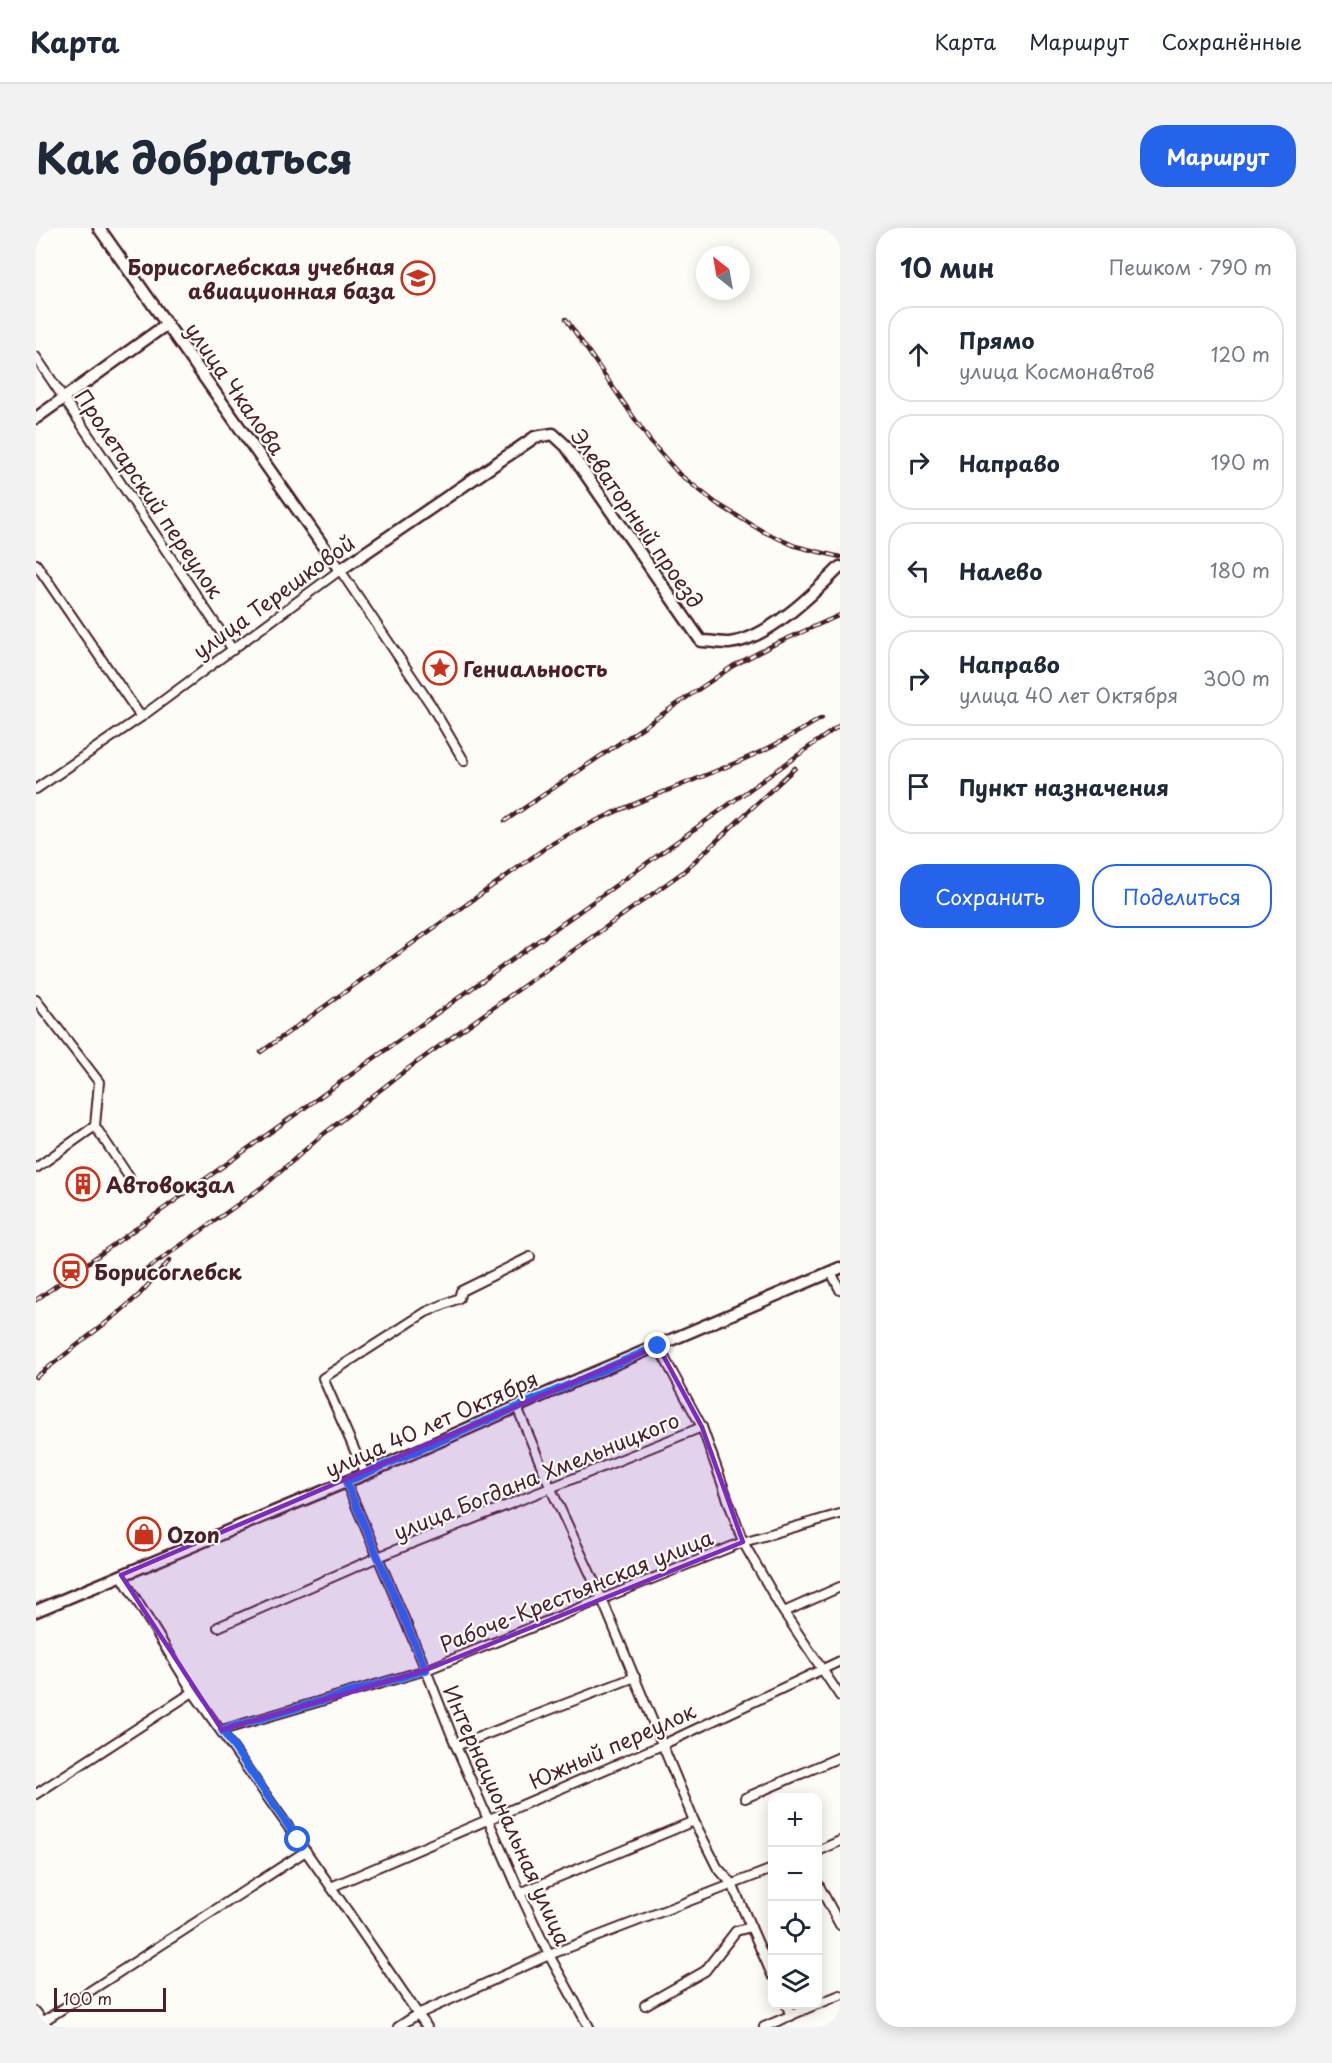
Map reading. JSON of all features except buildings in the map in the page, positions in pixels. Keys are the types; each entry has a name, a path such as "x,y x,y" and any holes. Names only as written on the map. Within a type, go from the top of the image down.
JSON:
{"street":[{"name":"улица Чкалова","path":"99,228 340,570"},
{"path":"36,417 167,324"},
{"name":"Пролетарский переулок","path":"36,357 233,650"},
{"name":"Элеваторный проезд","path":"535,437 554,434 566,446 701,641 730,643 761,632 806,601 840,567"},
{"name":"улица Терешковой","path":"36,789 141,717 340,570 535,437"},
{"path":"36,564 141,717"},
{"path":"340,570 431,705 464,761"},
{"path":"36,1000 99,1082 94,1126 129,1177"},
{"path":"36,1168 94,1126"},
{"path":"364,1474 322,1378 426,1312 459,1298 461,1290 530,1257"},
{"path":"836,1270 840,1290"},
{"name":"улица 40 лет Октября","path":"36,1611 346,1482 836,1270"},
{"path":"658,1346 702,1427 743,1542 784,1612 840,1696"},
{"path":"517,1407 551,1489 602,1599 694,1821 717,1867 732,1884 768,1966"},
{"name":"улица Богдана Хмельницкого","path":"218,1627 378,1557 702,1427"},
{"name":"Интернациональная улица","path":"346,1482 487,1819 549,1955 589,2027"},
{"name":"Рабоче-Крестьянская улица","path":"222,1730 426,1670 743,1542 840,1515"},
{"path":"121,1575 193,1692 222,1730 427,2027"},
{"path":"784,1612 840,1587"},
{"name":"Южный переулок","path":"331,1887 662,1745 840,1661"},
{"path":"456,1746 635,1677"},
{"path":"36,1794 193,1692"},
{"path":"745,1798 840,1757"},
{"path":"520,1893 694,1821"},
{"path":"822,1849 840,1841"},
{"path":"36,2012 42,2025 306,1851"},
{"path":"398,2027 418,2014 549,1955 768,1870"},
{"path":"822,1891 840,1925"},
{"path":"645,2005 705,1971 736,1931 751,1927"},
{"path":"822,2002 840,1995"},
{"path":"788,2009 791,2016"},
{"path":"764,2027 806,2009"}],"highlighted area":[{"path":"658,1346 702,1427 743,1542 426,1670 222,1730 121,1575"}],"railway":[{"path":"566,319 650,441 679,474 716,503 762,531 795,546 840,557"},
{"path":"505,821 733,666 840,615"},
{"path":"261,1052 548,846 597,820 759,753 822,718"},
{"path":"36,1300 840,725"},
{"path":"139,1275 265,1185 321,1136 406,1070 683,872 795,768"},
{"path":"36,1377 139,1295 170,1260"}],"place":[{"name":"Борисоглебская учебная авиационная база","path":"418,278"},
{"name":"Гениальность","path":"440,668"},
{"name":"Автовокзал","path":"83,1184"},
{"name":"Борисоглебск","path":"71,1271"},
{"name":"Ozon","path":"144,1534"}],"route":[{"path":"298,1840 222,1730 426,1670 346,1482 658,1346"}]}
